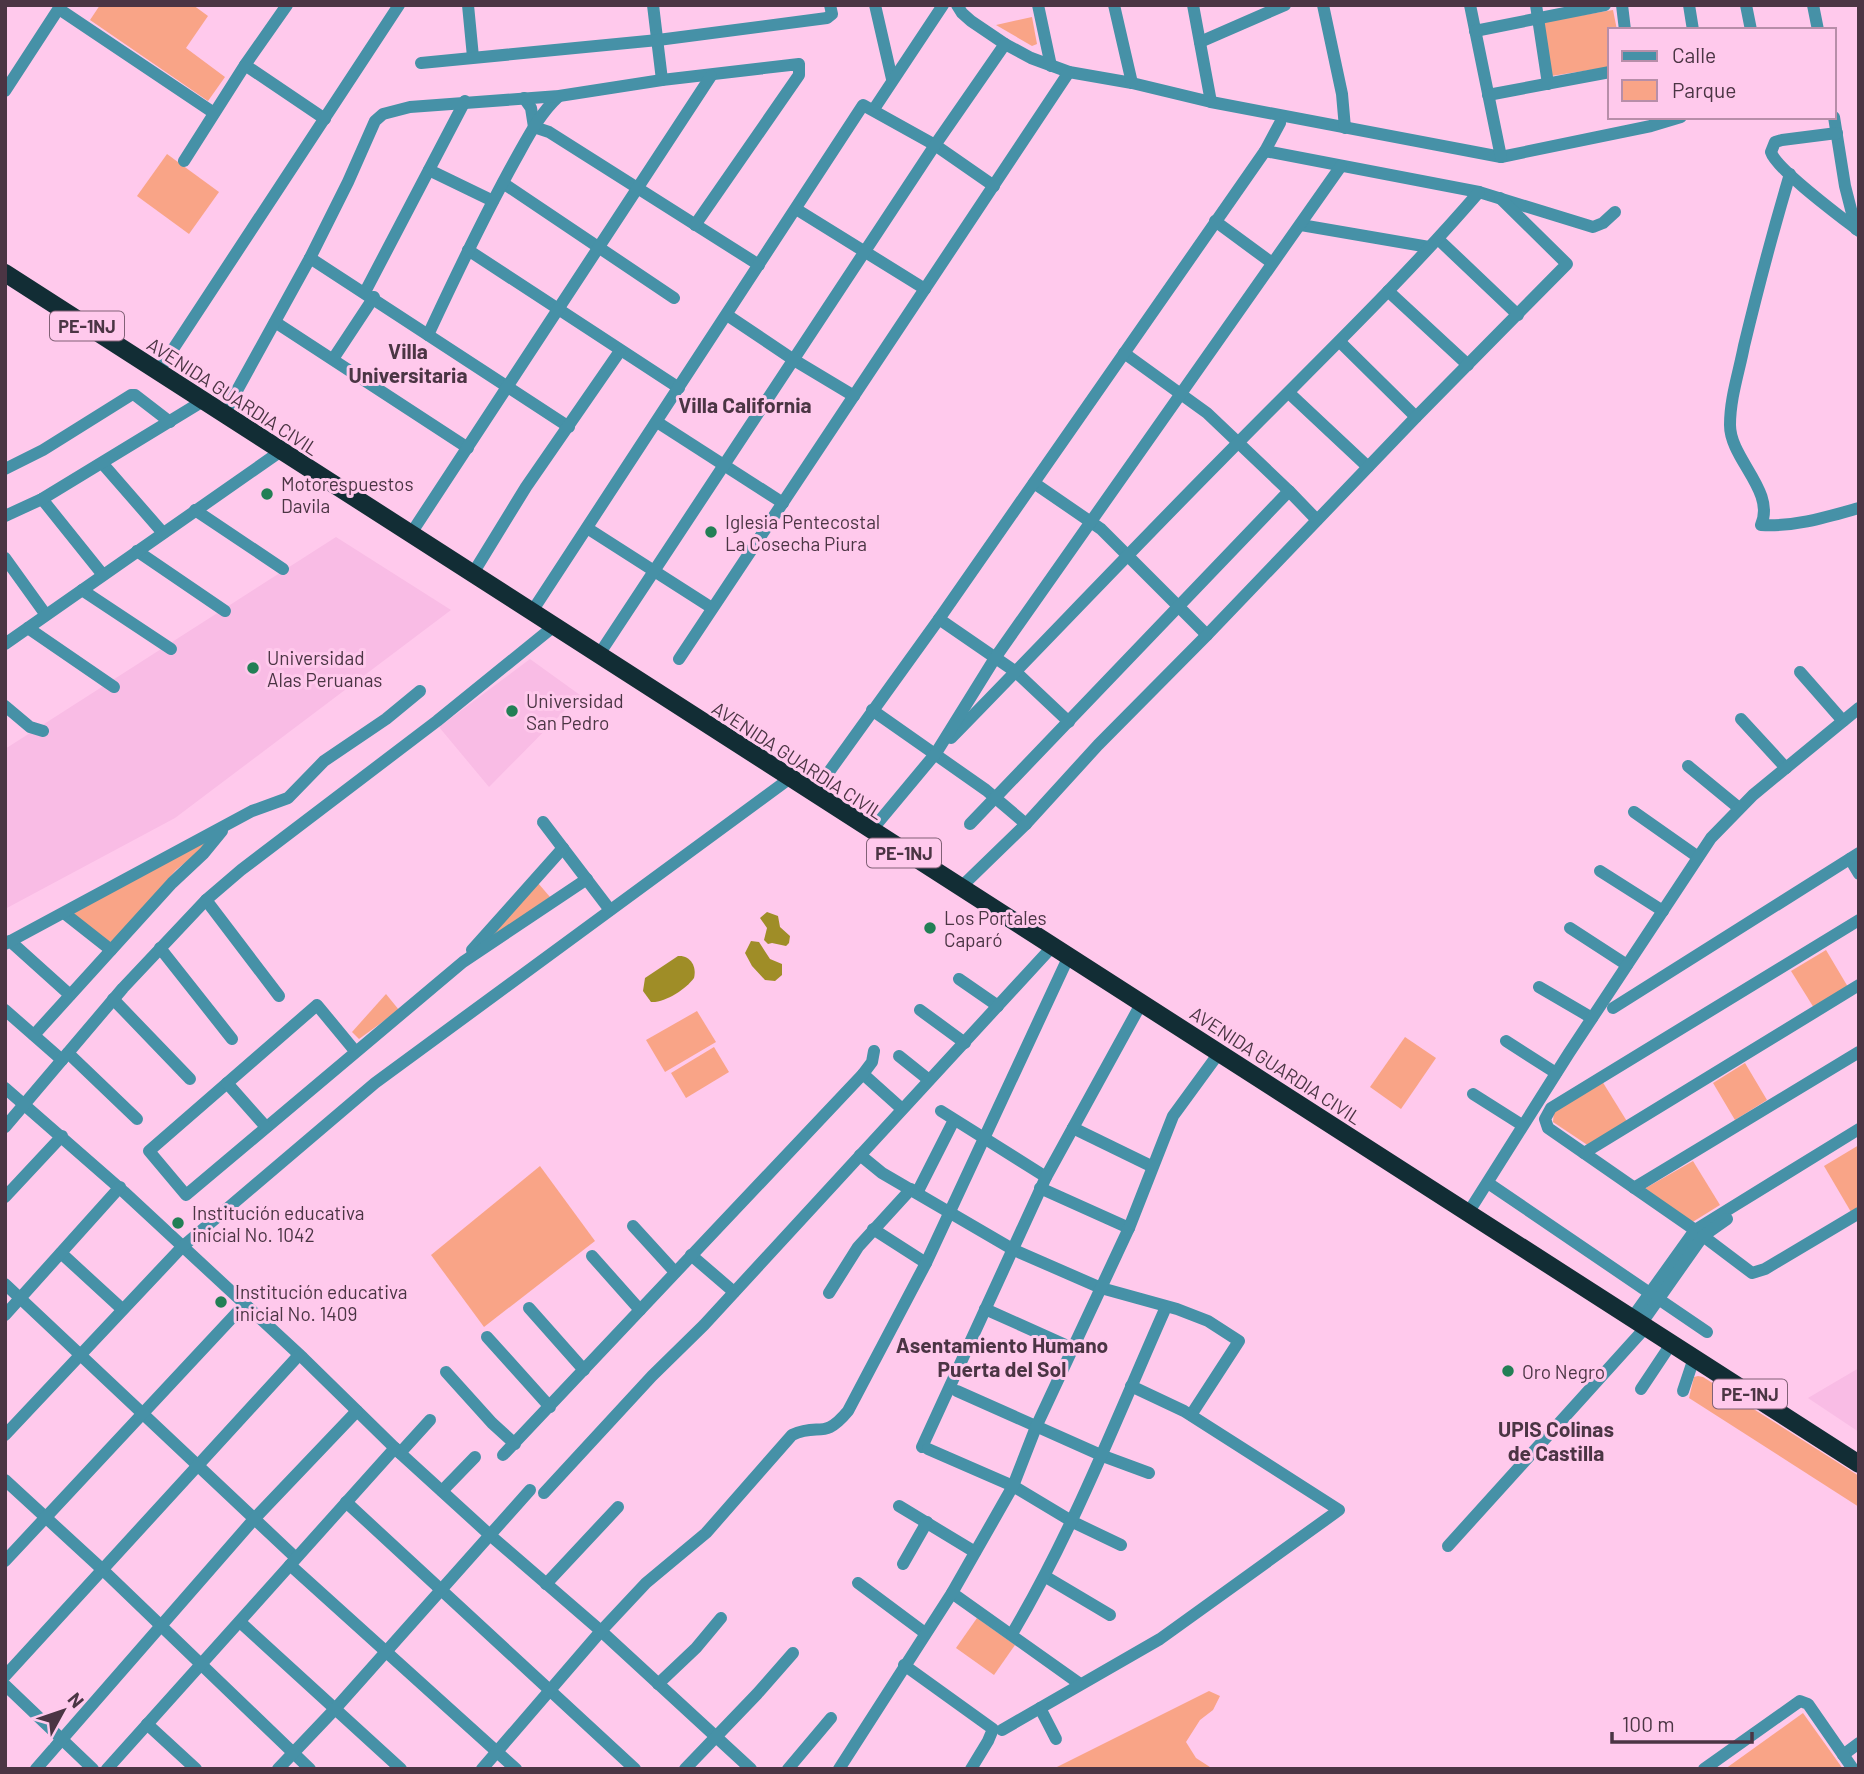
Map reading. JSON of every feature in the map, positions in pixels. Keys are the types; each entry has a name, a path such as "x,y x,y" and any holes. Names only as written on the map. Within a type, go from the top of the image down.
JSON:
{"highway":[{"name":"AVENIDA GUARDIA CIVIL","path":"9,282 224,414 1639,1323"},
{"name":"PE-1NJ","path":"1639,1323 1859,1464"}],"street":[{"path":"44,5 57,8 214,113"},
{"path":"184,161 287,5"},
{"path":"158,372 399,5"},
{"path":"468,5 473,57"},
{"path":"653,5 662,80"},
{"path":"421,63 658,40 827,18 832,14 830,5"},
{"path":"875,5 892,79"},
{"path":"873,109 943,5"},
{"path":"957,5 971,21 1005,44 1069,72 1501,157 1674,119"},
{"path":"1038,5 1051,66"},
{"path":"1114,5 1132,83"},
{"path":"1193,5 1211,102"},
{"path":"1200,42 1285,5"},
{"path":"1323,5 1342,94 1345,128"},
{"path":"1470,5 1501,157"},
{"path":"1475,30 1537,11 1605,5"},
{"path":"1622,5 1625,28"},
{"path":"1689,5 1693,28"},
{"path":"1746,5 1752,28"},
{"path":"1813,5 1818,28"},
{"path":"5,91 57,8"},
{"path":"1537,11 1548,84"},
{"path":"598,656 935,145 1005,44"},
{"path":"5,64 17,73"},
{"path":"224,414 310,258 375,121 383,114 465,101 559,96 662,80 799,64 799,75 695,225"},
{"path":"245,65 325,119"},
{"path":"679,659 1069,72"},
{"path":"1488,95 1608,72"},
{"path":"410,535 711,76"},
{"path":"428,335 493,201 534,127 545,110 559,96"},
{"path":"524,98 531,108 534,127"},
{"path":"333,359 369,295 465,101"},
{"path":"531,613 863,105 935,145 994,186"},
{"path":"1834,119 1852,185 1857,230"},
{"path":"813,794 1124,354 1265,150 1280,123"},
{"path":"534,127 549,132 759,265"},
{"path":"1836,133 1775,142 1771,147 1772,157 1857,230"},
{"path":"1265,150 1479,192 1593,227 1615,212"},
{"path":"936,753 995,657 1341,166"},
{"path":"429,170 493,201"},
{"path":"1790,174 1758,288 1731,406 1730,429 1761,497 1761,525 1779,526 1823,520 1859,508"},
{"path":"503,183 674,298"},
{"path":"871,831 936,753 1127,554 1340,342 1479,192"},
{"path":"960,888 1026,824 1098,746 1567,264 1500,198"},
{"path":"796,209 925,289"},
{"path":"1214,221 1272,263"},
{"path":"1301,225 1434,243 1518,315"},
{"path":"468,250 679,388"},
{"path":"310,258 569,426"},
{"path":"1388,291 1468,365"},
{"path":"727,315 854,396"},
{"path":"275,323 468,448"},
{"path":"1340,342 1416,417"},
{"path":"471,575 526,487 620,351"},
{"path":"1124,354 1207,413 1317,520"},
{"path":"1289,393 1368,467"},
{"path":"5,469 43,450 131,395 135,395 170,422"},
{"path":"5,516 42,499 203,401"},
{"path":"657,422 783,503"},
{"path":"5,644 281,451"},
{"path":"102,463 163,533"},
{"path":"1034,483 1091,521 1207,635"},
{"path":"970,824 1289,491"},
{"path":"42,499 103,575"},
{"path":"195,510 283,569"},
{"path":"587,528 712,608"},
{"path":"137,551 225,611"},
{"path":"5,558 46,615"},
{"path":"82,590 171,649"},
{"path":"939,619 1016,672 1069,722"},
{"path":"5,1127 113,999 206,900 241,870 438,721 553,627"},
{"path":"28,628 114,687"},
{"path":"1800,672 1843,721"},
{"path":"70,995 8,943 252,811 288,798 324,761 386,719 420,691"},
{"path":"5,706 30,727 43,731"},
{"path":"1468,1213 1522,1125 1711,838 1739,808 1859,708"},
{"path":"872,710 996,797 1026,824"},
{"path":"1741,719 1786,768"},
{"path":"1688,766 1739,808"},
{"path":"5,1435 182,1247 375,1083 789,779"},
{"path":"1634,812 1698,857"},
{"path":"543,822 610,910"},
{"path":"34,1035 172,883 204,853 226,825"},
{"path":"463,962 563,848"},
{"path":"1613,1007 1854,856 1859,874"},
{"path":"1600,871 1663,911"},
{"path":"355,1051 317,1005 149,1151 186,1195 463,962 587,879"},
{"path":"206,900 279,996"},
{"path":"64,913 111,950"},
{"path":"1859,920 1551,1108 1545,1119 1548,1128 1755,1273 1859,1213"},
{"path":"1570,929 1627,965"},
{"path":"544,1493 734,1292 1052,947"},
{"path":"160,948 232,1039"},
{"path":"482,1769 601,1631 646,1583 706,1533 792,1434 803,1429 825,1430 837,1424 848,1411 926,1263 1068,958"},
{"path":"959,979 998,1006"},
{"path":"1584,1153 1859,985"},
{"path":"1539,987 1592,1018"},
{"path":"113,999 190,1079"},
{"path":"1121,1545 1073,1522 1013,1486 925,1448 1043,1183 1141,1004"},
{"path":"5,1010 34,1035 65,1056 137,1119"},
{"path":"920,1010 965,1043"},
{"path":"1506,1041 1556,1073"},
{"path":"503,1455 863,1074 872,1062 874,1051"},
{"path":"846,1766 904,1665 952,1593 1013,1486 1072,1348 1129,1228 1151,1166 1173,1116 1219,1052"},
{"path":"1634,1188 1859,1052"},
{"path":"899,1056 929,1080"},
{"path":"863,1074 902,1109"},
{"path":"228,1083 266,1127"},
{"path":"5,1088 120,1187 442,1491 601,1631 751,1769"},
{"path":"1473,1094 1522,1125"},
{"path":"941,1111 985,1139 1043,1183 1129,1228"},
{"path":"829,1293 873,1229 914,1191 954,1120"},
{"path":"1073,1128 1151,1166"},
{"path":"1448,1546 1639,1323 1654,1295 1699,1233 1859,1129"},
{"path":"5,1197 62,1136"},
{"path":"1699,1233 1722,1222 1859,1138"},
{"path":"860,1155 883,1173 1014,1250 1101,1288 1208,1321 1239,1341 1191,1415"},
{"path":"1488,1183 1707,1332"},
{"path":"5,1315 120,1187"},
{"path":"633,1226 675,1272"},
{"path":"873,1229 926,1263"},
{"path":"61,1253 122,1309"},
{"path":"691,1255 734,1292"},
{"path":"592,1256 640,1310"},
{"path":"5,1284 255,1518 293,1562 386,1653 516,1769"},
{"path":"5,1561 244,1305"},
{"path":"1012,1634 1046,1577 1073,1522 1166,1307"},
{"path":"529,1308 583,1370"},
{"path":"985,1309 1072,1348"},
{"path":"486,1337 550,1407"},
{"path":"1641,1388 1671,1344"},
{"path":"5,1676 299,1355"},
{"path":"1683,1391 1694,1358"},
{"path":"446,1372 515,1444"},
{"path":"1002,1730 1160,1639 1339,1510 1191,1415 1130,1386"},
{"path":"957,1391 1103,1455 1149,1472"},
{"path":"36,1769 255,1518 357,1411"},
{"path":"107,1769 346,1502 430,1420"},
{"path":"442,1491 475,1457"},
{"path":"5,1480 310,1769"},
{"path":"278,1769 386,1653 530,1490"},
{"path":"346,1502 635,1769"},
{"path":"899,1506 975,1552"},
{"path":"546,1584 618,1507"},
{"path":"903,1564 927,1522"},
{"path":"1046,1577 1110,1615"},
{"path":"858,1583 925,1633"},
{"path":"952,1593 1080,1684"},
{"path":"659,1684 696,1648 721,1618"},
{"path":"240,1622 401,1769"},
{"path":"685,1769 793,1653"},
{"path":"904,1665 993,1729 971,1769"},
{"path":"5,1685 93,1769"},
{"path":"1704,1769 1800,1702 1808,1704 1853,1769"},
{"path":"1040,1708 1056,1738"},
{"path":"788,1769 831,1718"},
{"path":"147,1724 196,1769"},
{"path":"1843,1755 1859,1743"}],"shaded area":[{"name":"Universidad Alas Peruanas","path":"336,537 451,610 175,818 5,909 5,749"},
{"name":"Universidad San Pedro","path":"530,659 580,695 489,787 439,727"},
{"path":"767,912 778,916 780,927 790,936 786,946 768,944 764,940 767,928 760,918"},
{"path":"751,941 759,942 770,959 782,964 782,975 775,981 765,980 752,966 745,953"},
{"path":"678,956 686,957 692,962 694,978 675,994 651,1002 643,991 645,978"},
{"path":"1859,1368 1859,1432 1808,1398"}],"green space":[{"path":"100,5 193,5 208,16 186,48 225,77 208,101 90,20"},
{"path":"1613,10 1617,28 1608,28 1608,67 1551,76 1542,22"},
{"path":"1032,17 1037,44 1032,46 996,25"},
{"path":"167,154 219,192 189,234 137,196"},
{"path":"205,842 207,845 176,870 110,945 71,914"},
{"path":"538,883 550,897 481,945"},
{"path":"1826,950 1848,987 1814,1008 1791,971"},
{"path":"386,994 399,1010 359,1039 352,1032"},
{"path":"697,1011 716,1042 665,1072 646,1040"},
{"path":"1405,1037 1436,1058 1401,1109 1370,1087"},
{"path":"714,1047 729,1072 686,1098 671,1073"},
{"path":"1745,1063 1767,1100 1735,1120 1713,1083"},
{"path":"1602,1081 1628,1123 1589,1146 1553,1122 1554,1111"},
{"path":"1859,1145 1859,1207 1851,1212 1824,1166"},
{"path":"1693,1161 1720,1205 1691,1223 1644,1189"},
{"path":"540,1166 595,1241 484,1327 431,1255"},
{"path":"1698,1376 1859,1476 1859,1507 1689,1398 1694,1377"},
{"path":"977,1618 1015,1645 994,1675 956,1648"},
{"path":"1209,1691 1220,1696 1213,1710 1200,1720 1186,1742 1196,1758 1213,1769 1053,1769"},
{"path":"1803,1713 1843,1769 1725,1769"}],"place":[{"name":"Motorespuestos Davila","path":"267,494"},
{"name":"Iglesia Pentecostal La Cosecha Piura","path":"711,532"},
{"name":"Universidad Alas Peruanas","path":"253,668"},
{"name":"Universidad San Pedro","path":"512,711"},
{"name":"Los Portales Caparó","path":"930,928"},
{"name":"Institución educativa inicial No. 1042","path":"178,1223"},
{"name":"Institución educativa inicial No. 1409","path":"221,1302"},
{"name":"Oro Negro","path":"1508,1371"}],"district":[{"name":"Villa Universitaria","path":"408,362"},
{"name":"Villa California","path":"745,404"},
{"name":"Asentamiento Humano Puerta del Sol","path":"1002,1356"},
{"name":"UPIS Colinas de Castilla","path":"1556,1440"}]}
